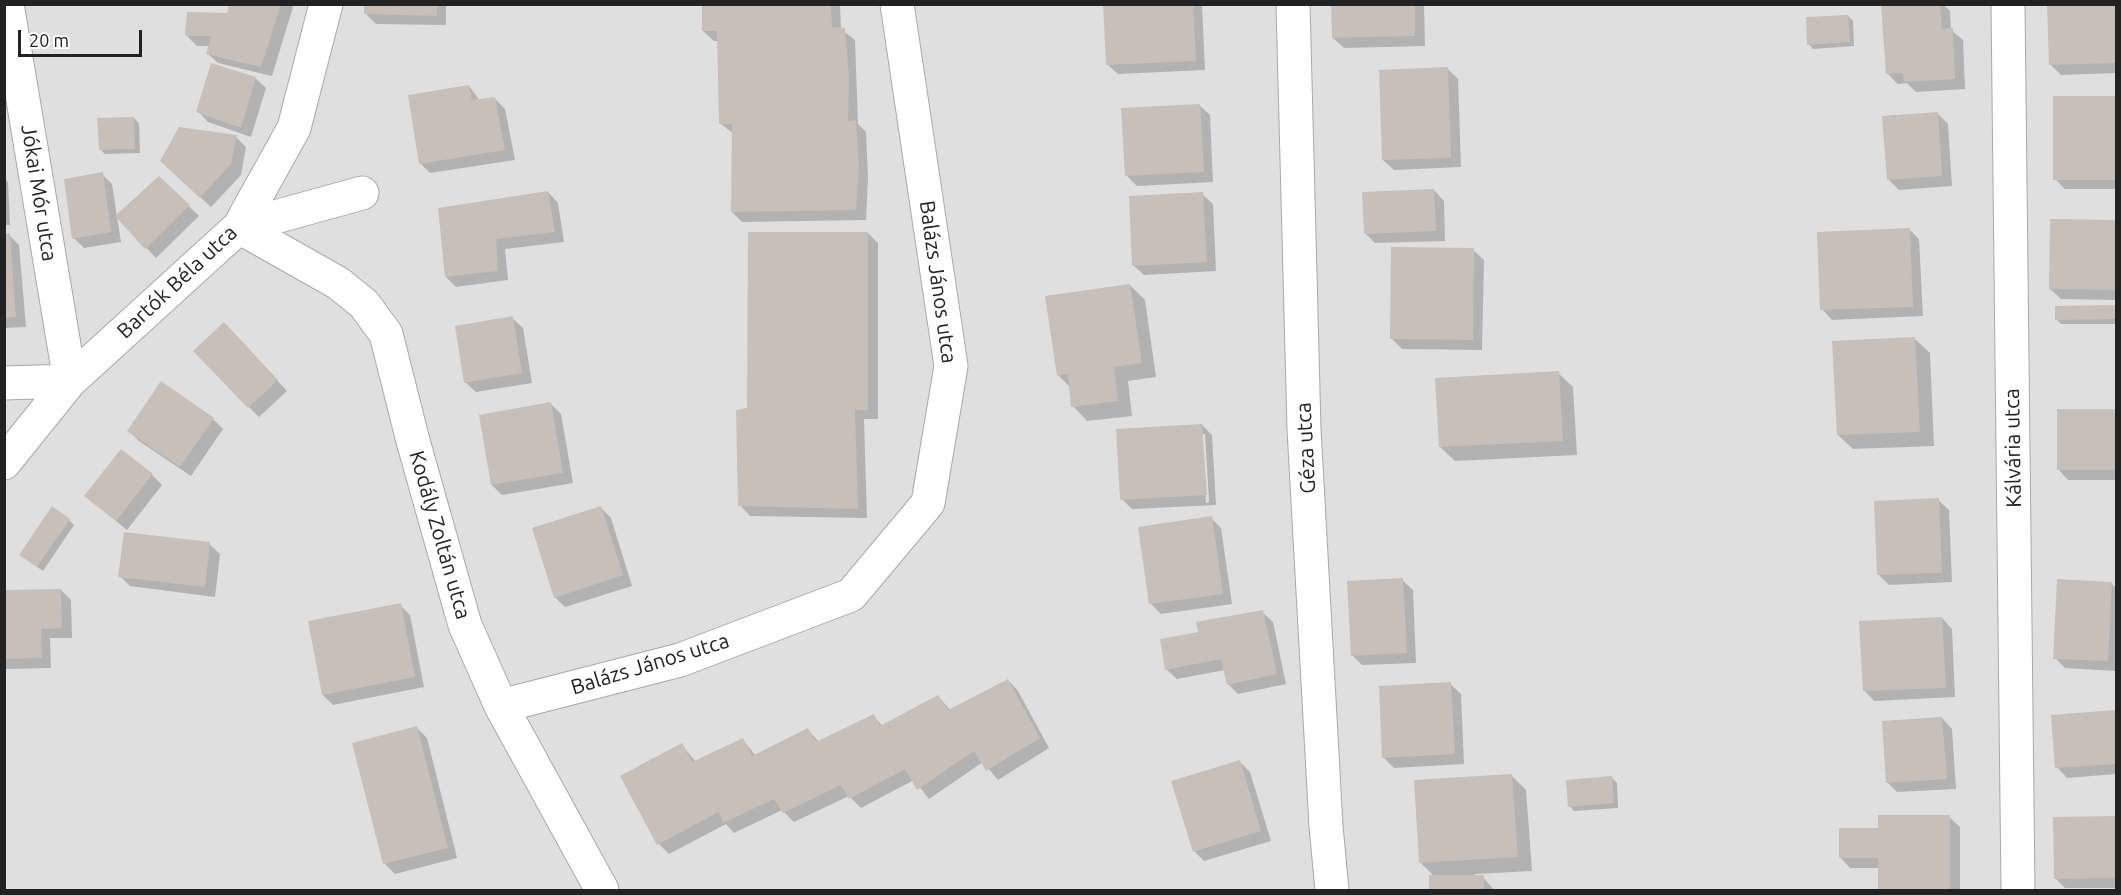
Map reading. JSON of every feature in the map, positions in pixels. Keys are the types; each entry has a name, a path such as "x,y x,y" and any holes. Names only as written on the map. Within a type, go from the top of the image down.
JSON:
{"street":[{"name":"Jókai Mór utca","path":"7,4 70,381"},
{"name":"Bartók Béla utca","path":"4,463 70,381 239,227 294,128 327,4"},
{"name":"Balázs János utca","path":"501,706 680,660 851,595 928,503 951,366 897,4"},
{"name":"Géza utca","path":"1293,4 1304,429 1326,826 1332,891"},
{"name":"Kálvária utca","path":"2008,4 2018,891"},
{"path":"239,227 362,193"},
{"name":"Kodály Zoltán utca","path":"239,227 338,283 364,304 386,334 413,441 465,625 501,706 602,891"},
{"path":"4,383 70,381"}],"shaded area":[{"path":"5,5 2116,5 2116,890 5,890"}],"building":[{"path":"229,4 281,4 261,67 206,54 211,36 185,36 187,12 227,13"},
{"path":"364,4 437,4 437,16 364,14"},
{"path":"702,4 831,4 832,27 845,28 849,77 848,121 856,120 859,167 856,210 731,212 732,124 719,124 717,31 702,31"},
{"path":"1103,4 1193,4 1196,61 1106,65"},
{"path":"1331,4 1415,4 1415,36 1332,38"},
{"path":"1881,4 1940,4 1942,29 1953,28 1955,79 1904,82 1903,73 1886,74"},
{"path":"2047,4 2116,4 2116,63 2049,65"},
{"path":"1848,15 1850,42 1807,45 1806,17"},
{"path":"211,63 256,77 241,128 196,112"},
{"path":"1448,67 1451,158 1382,160 1379,70"},
{"path":"469,85 472,100 495,97 505,150 419,164 408,95"},
{"path":"2053,96 2116,96 2116,180 2053,180"},
{"path":"1200,104 1204,172 1125,176 1121,108"},
{"path":"1938,112 1942,176 1887,180 1882,116"},
{"path":"134,117 135,149 99,150 97,118"},
{"path":"179,127 237,135 231,164 200,198 160,161"},
{"path":"103,172 111,232 72,239 64,179"},
{"path":"159,176 190,205 145,249 115,216"},
{"path":"1434,189 1436,231 1364,234 1362,192"},
{"path":"548,191 555,232 496,239 498,271 445,277 438,208"},
{"path":"1203,192 1207,262 1132,266 1129,196"},
{"path":"2050,219 2116,220 2116,290 2049,289"},
{"path":"1910,228 1913,307 1820,310 1817,232"},
{"path":"748,232 868,232 868,410 855,410 858,509 738,506 736,410 747,408"},
{"path":"10,233 16,317 4,318 4,234"},
{"path":"1391,247 1474,248 1473,340 1390,339"},
{"path":"1130,284 1142,363 1114,367 1118,401 1071,407 1068,374 1057,376 1045,296"},
{"path":"2116,305 2116,319 2055,320 2055,306"},
{"path":"513,316 522,373 464,383 455,326"},
{"path":"224,322 278,380 248,408 193,351"},
{"path":"1915,337 1920,432 1837,435 1832,341"},
{"path":"1559,371 1563,441 1439,447 1435,378"},
{"path":"161,381 214,418 180,467 127,431"},
{"path":"551,402 563,473 491,485 479,415"},
{"path":"2057,409 2116,409 2116,470 2057,470"},
{"path":"1202,424 1207,495 1120,500 1116,429"},
{"path":"121,449 153,474 116,521 84,496"},
{"path":"1939,498 1942,573 1877,575 1874,501"},
{"path":"52,506 70,519 37,567 19,555"},
{"path":"601,506 623,575 554,598 532,528"},
{"path":"1212,516 1223,594 1149,604 1138,527"},
{"path":"124,532 210,542 205,587 118,577"},
{"path":"1403,578 1407,653 1351,656 1347,581"},
{"path":"2057,579 2112,582 2108,661 2053,659"},
{"path":"61,589 62,628 41,629 42,658 4,659 4,590"},
{"path":"401,603 415,677 322,695 308,621"},
{"path":"1263,610 1277,674 1227,685 1221,659 1165,670 1160,639 1198,632 1196,622"},
{"path":"1942,617 1946,688 1863,691 1859,621"},
{"path":"1008,679 1040,738 986,771 974,751 917,790 905,769 849,799 841,785 783,813 774,799 723,823 719,812 657,845 620,776 682,743 692,762 743,738 752,756 808,728 816,742 874,714 880,726 938,695 948,710"},
{"path":"1451,682 1455,754 1382,758 1379,686"},
{"path":"2116,710 2116,764 2055,768 2051,715"},
{"path":"1942,717 1947,779 1886,783 1882,721"},
{"path":"417,726 448,848 383,864 352,743"},
{"path":"1240,760 1261,831 1193,852 1171,781"},
{"path":"1512,774 1518,857 1419,863 1414,780"},
{"path":"1612,776 1614,803 1568,807 1566,780"},
{"path":"1878,815 1950,815 1950,890 1878,890 1878,858 1839,858 1839,828 1878,828"},
{"path":"2116,816 2116,878 2054,879 2053,817"},
{"path":"1429,875 1484,875 1484,890 1429,890"}]}
